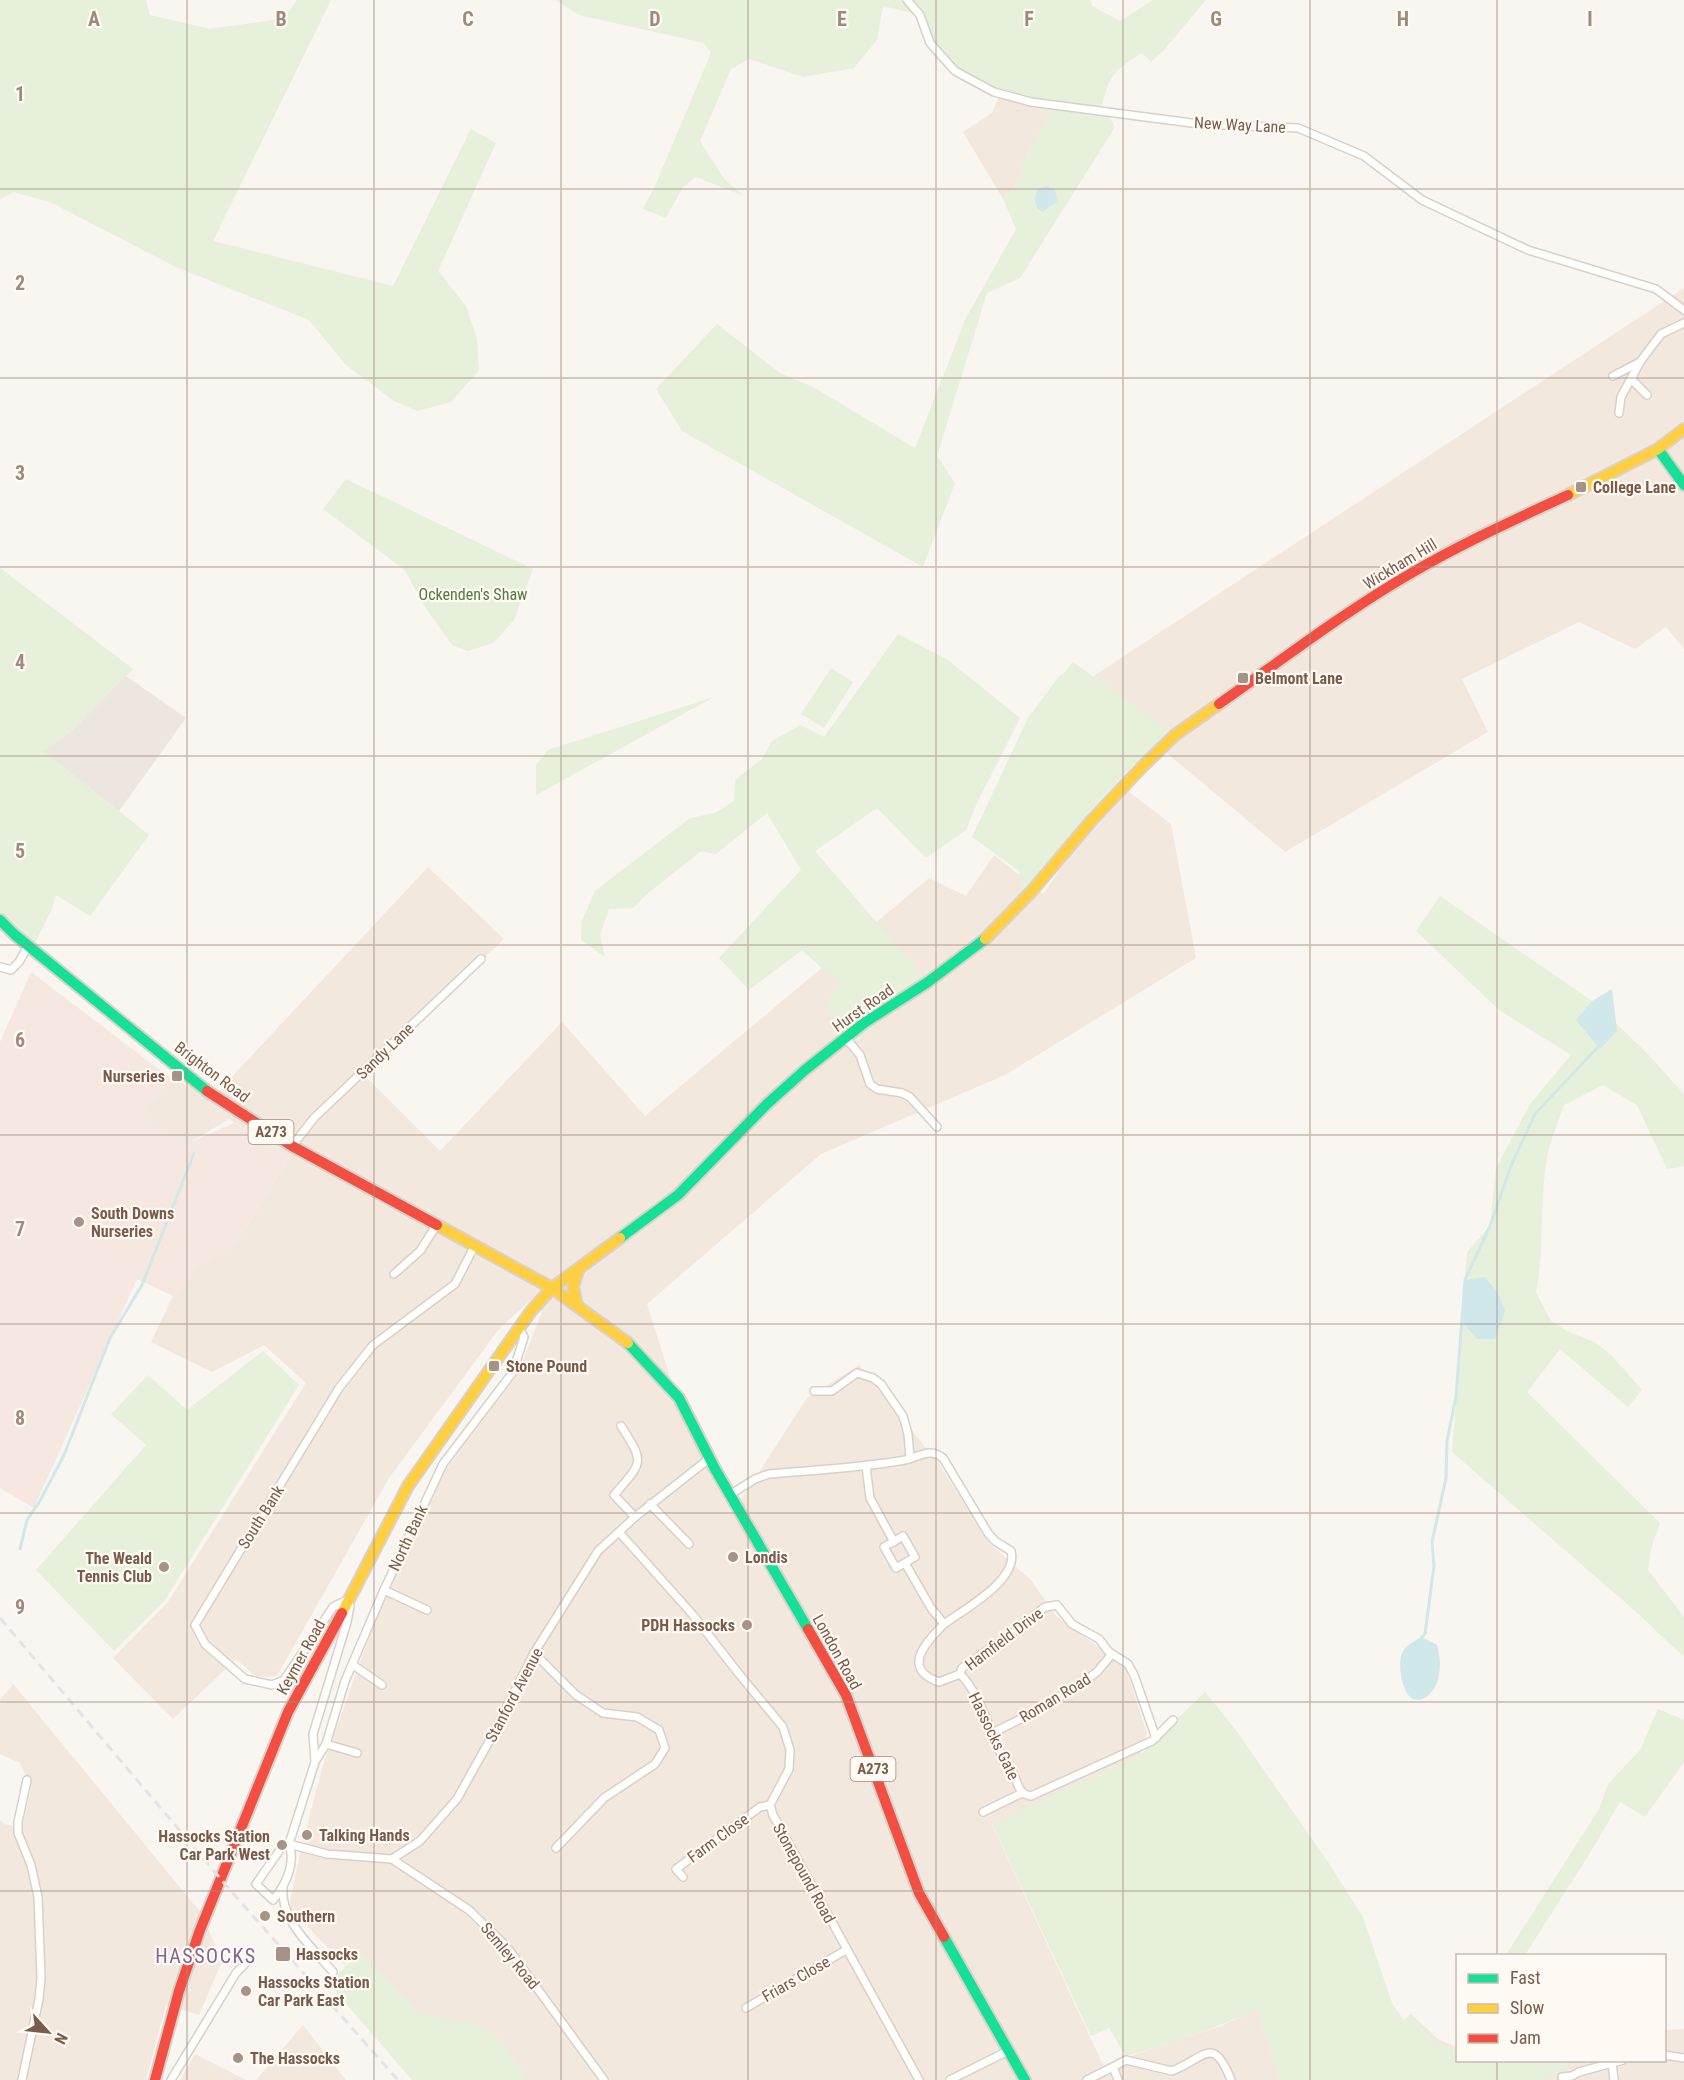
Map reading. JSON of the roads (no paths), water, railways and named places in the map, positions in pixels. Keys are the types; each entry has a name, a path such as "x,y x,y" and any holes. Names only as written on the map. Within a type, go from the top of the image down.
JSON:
{"main road":[{"name":"Wickham Hill","path":"1175,735 1406,576 1453,549 1658,449 1684,429"},
{"path":"1658,449 1684,484"},
{"name":"Hurst Road","path":"552,1288 678,1196 767,1104 845,1037 944,971 989,936 1133,776 1175,735"},
{"name":"Brighton Road","path":"0,920 28,946 214,1096 292,1146 552,1288"},
{"path":"577,1306 573,1287 579,1268"},
{"name":"London Road","path":"552,1288 633,1347 679,1398 730,1494 846,1695 919,1893 1024,2080"},
{"name":"Keymer Road","path":"155,2080 176,2000 200,1930 284,1723 408,1486 519,1328 552,1288"}],"street":[{"name":"New Way Lane","path":"907,0 920,15 930,43 956,71 994,92 1031,102 1199,124 1298,128 1364,156 1422,200 1528,250 1656,290 1684,310"},
{"path":"1618,413 1621,397 1640,362 1661,334 1684,323"},
{"path":"1613,376 1640,362"},
{"path":"1633,376 1633,381 1647,395"},
{"path":"0,967 11,970 19,962 28,946"},
{"name":"Sandy Lane","path":"292,1146 314,1118 481,959"},
{"path":"845,1037 860,1055 870,1084 877,1089 902,1093 910,1097 937,1127"},
{"path":"394,1274 420,1251 436,1226"},
{"name":"South Bank","path":"351,1597 333,1607 284,1680 272,1685 245,1678 204,1644 195,1625 339,1388 373,1345 455,1284 474,1247"},
{"name":"North Bank","path":"315,1762 326,1744 345,1681 384,1590 443,1464 513,1372 524,1337 519,1328"},
{"path":"730,1494 755,1479 770,1474 866,1466 910,1458 908,1434 903,1416 873,1378 856,1373 832,1391 813,1391"},
{"path":"621,1426 637,1451 638,1462 634,1472 614,1495 635,1517"},
{"name":"Hassocks Gate","path":"910,1458 930,1452 943,1458 988,1533 995,1541 1011,1551 1011,1562 996,1586 987,1595 944,1624 925,1643 920,1653 920,1664 929,1679 939,1682 960,1674 965,1679 1005,1764 1011,1768 1022,1793"},
{"name":"Stanford Avenue","path":"392,1859 420,1841 457,1799 492,1737 534,1653 598,1551 650,1504 710,1458"},
{"path":"866,1466 870,1498 894,1542"},
{"path":"650,1504 689,1544"},
{"name":"Stonepound Road","path":"619,1532 693,1615 783,1726 790,1750 789,1769 770,1804 773,1815 919,2080"},
{"path":"903,1536 915,1557 897,1568 884,1547 894,1542 903,1536"},
{"path":"905,1563 931,1608 944,1624"},
{"path":"384,1590 427,1610"},
{"path":"333,1972 290,1921 282,1899 283,1888 294,1856 289,1844 315,1762 313,1734 347,1623 351,1597"},
{"name":"Hamfield Drive","path":"960,1674 962,1668 1011,1634 1038,1611 1057,1605 1071,1624 1099,1639 1112,1654 1128,1664 1134,1675 1155,1738"},
{"path":"534,1653 576,1695 603,1713 637,1717 659,1730 665,1748 655,1764 604,1798 556,1848"},
{"name":"Roman Road","path":"992,1733 1038,1710 1086,1680 1097,1672 1112,1654"},
{"path":"353,1665 382,1685"},
{"name":"Hassocks Gate","path":"983,1812 1022,1793 1031,1796 1152,1741 1173,1720"},
{"path":"326,1744 357,1753"},
{"path":"22,2080 36,2015 41,1978 38,1897 31,1865 18,1833 18,1822 27,1780"},
{"name":"Farm Close","path":"683,1877 676,1869 760,1807 770,1804"},
{"path":"283,1888 273,1900 256,1884 282,1847 289,1844 327,1854 392,1859"},
{"name":"Semley Road","path":"392,1859 469,1910 507,1947 604,2080"},
{"name":"Friars Close","path":"746,2008 846,1950"},
{"path":"171,2080 236,1973 245,1964"},
{"path":"950,2080 1008,2051"},
{"path":"1087,2080 1126,2060 1172,2071 1206,2053 1215,2054 1223,2060 1231,2080"},
{"path":"1666,2055 1684,2058"},
{"path":"1562,2077 1619,2062"},
{"path":"1612,2064 1614,2080"},
{"path":"1113,2067 1118,2080"}],"water":[{"path":"1047,186 1055,189 1057,201 1043,212 1038,209 1034,199 1039,188"},
{"path":"1612,989 1617,1031 1600,1049 1576,1020 1592,1001"},
{"path":"1485,1277 1498,1293 1505,1311 1495,1339 1477,1339 1462,1321 1465,1280"},
{"path":"1422,1637 1437,1645 1440,1659 1439,1673 1431,1692 1423,1699 1416,1700 1409,1696 1403,1684 1400,1662 1404,1649"}],"waterway":[{"path":"1422,1637 1425,1634 1434,1566 1432,1542 1446,1478 1447,1441 1456,1396 1465,1280 1490,1226 1511,1166 1535,1114 1597,1048"},
{"path":"20,1549 27,1520 40,1501 64,1455 110,1338 142,1285 194,1153"}],"railway":[{"path":"0,1618 230,1890 398,2080"}],"place":[{"name":"College Lane","path":"1581,487"},
{"name":"Belmont Lane","path":"1243,678"},
{"name":"Nurseries","path":"177,1076"},
{"name":"South Downs Nurseries","path":"79,1222"},
{"name":"Stone Pound","path":"494,1366"},
{"name":"Londis","path":"733,1557"},
{"name":"The Weald Tennis Club","path":"164,1567"},
{"name":"PDH Hassocks","path":"747,1625"},
{"name":"Talking Hands","path":"307,1835"},
{"name":"Hassocks Station Car Park West","path":"282,1845"},
{"name":"Southern","path":"265,1916"},
{"name":"Hassocks","path":"283,1954"},
{"name":"Hassocks Station Car Park East","path":"246,1991"},
{"name":"The Hassocks","path":"238,2058"}],"district":[{"name":"HASSOCKS","path":"206,1956"}],"park label":[{"name":"Ockenden's Shaw","path":"473,594"}]}
